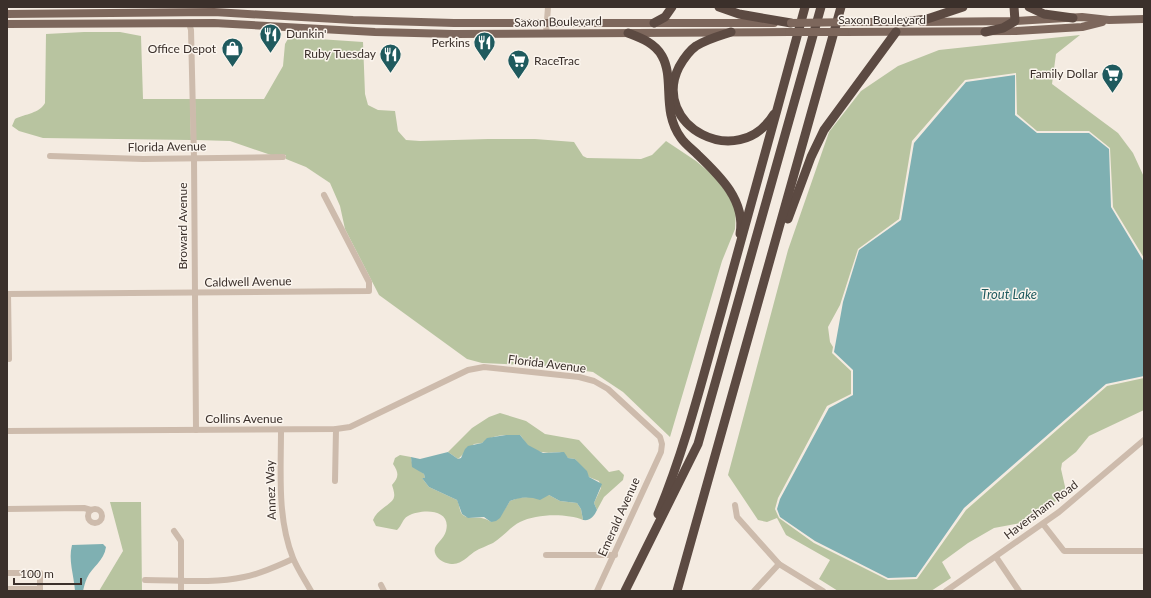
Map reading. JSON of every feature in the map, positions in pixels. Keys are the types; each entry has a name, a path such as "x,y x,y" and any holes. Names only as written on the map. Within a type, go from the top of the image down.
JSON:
{"highway":[{"path":"654,23 665,17 672,7"},
{"path":"718,7 739,14 791,23"},
{"path":"627,587 667,493 693,412 744,235 806,7"},
{"path":"627,587 678,488 698,444 821,7"},
{"path":"677,591 732,392 777,242 841,7"},
{"path":"904,22 927,19 963,7"},
{"path":"985,32 1003,28 1015,21 1014,7"},
{"path":"1029,7 1044,14 1073,18"},
{"path":"731,32 710,38 697,45 686,55 681,63 675,78 674,94 683,118 696,131 707,138 716,141 734,142 749,137 760,130 771,119 779,104"},
{"path":"777,242 790,216 811,157 824,130 896,32"},
{"path":"628,33 650,42 663,56 667,69 669,108 673,124 681,138 729,186 737,202 741,231 734,267"}],"main road":[{"name":"Saxon Boulevard","path":"7,14 188,9 393,22 546,23 791,23 1015,21 1073,18 1109,20 1144,19"},
{"path":"188,9 189,23"},
{"name":"Saxon Boulevard","path":"7,24 189,23 271,25 375,32 546,34 985,32 1082,27 1109,20"},
{"path":"352,31 370,26 376,21"},
{"path":"375,32 382,26 393,22"}],"street":[{"path":"546,34 548,7"},
{"name":"Broward Avenue","path":"189,23 191,30 194,158 196,430"},
{"name":"Florida Avenue","path":"50,156 143,159 284,157"},
{"name":"Caldwell Avenue","path":"8,294 195,294 369,291 369,282 324,195"},
{"path":"8,294 9,359"},
{"name":"Florida Avenue","path":"468,370 484,367 579,377 594,381 608,389 660,437 662,444 661,452"},
{"name":"Collins Avenue","path":"7,431 336,429 350,427 468,370"},
{"path":"335,481 336,429"},
{"name":"Annez Way","path":"281,430 282,508 284,528 293,559 311,591"},
{"name":"Haversham Road","path":"946,591 1043,524 1144,440"},
{"name":"Emerald Avenue","path":"597,591 615,555 661,452"},
{"path":"735,505 737,518 779,564 822,591"},
{"path":"7,509 84,508 91,510"},
{"path":"1043,524 1064,550 1144,551"},
{"path":"174,531 181,540 181,591"},
{"path":"546,555 615,555"},
{"path":"996,557 1019,591"},
{"path":"145,580 223,580 244,577 265,571 293,559"},
{"path":"754,591 779,564"},
{"path":"7,573 40,573 40,590 7,588"}],"green space":[{"path":"120,32 141,36 143,99 190,99 191,140 43,138 19,131 12,126 15,119 40,109 45,103 46,34"},
{"path":"1080,35 1056,54 1052,84 1118,133 1133,153 1144,177 1144,258 1113,207 1110,148 1089,131 1037,131 1017,114 1016,73 965,80 912,141 899,219 858,249 840,305 828,327 830,342 833,347 832,353 851,371 851,394 827,406 778,498 775,509 779,518 814,543 888,580 917,579 966,510 1107,386 1144,378 1144,410 1089,436 1076,452 1062,463 1061,469 1066,491 1064,496 1020,523 994,528 968,543 942,562 951,578 931,591 838,591 819,579 830,560 786,535 777,518 767,522 758,520 728,475 788,250 829,132 861,91 898,66 939,50"},
{"path":"289,37 363,42 365,94 368,105 378,110 395,111 398,131 406,140 535,139 574,142 583,156 587,158 641,159 652,155 666,141 696,161 715,177 728,195 736,210 735,229 722,261 670,437 623,392 593,372 547,366 482,363 467,359 379,295 345,229 340,206 330,183 306,167 286,159 286,155 271,155 230,141 196,140 195,99 264,99 283,66 285,44"},
{"path":"500,413 526,421 545,434 579,440 609,472 619,470 624,475 623,480 604,497 597,510 594,503 601,488 599,481 589,477 575,459 568,458 560,452 540,452 528,446 520,435 505,435 491,438 482,443 474,444 458,459 448,452 472,428 489,417"},
{"path":"400,455 411,457 414,466 424,474 425,478 422,478 429,487 457,500 461,512 466,517 483,518 491,522 503,512 510,501 518,498 549,495 560,501 577,503 581,509 583,520 560,515 527,519 516,524 493,543 476,551 462,561 453,564 446,563 439,559 435,551 435,548 446,531 447,523 440,514 434,512 420,512 408,516 397,530 376,526 373,520 378,513 393,500 394,494 392,485 396,480 397,475 393,464 395,458"},
{"path":"110,502 141,502 142,591 99,591 123,551"}],"water":[{"name":"Trout Lake","path":"1015,75 1015,115 1037,133 1089,133 1109,149 1111,207 1144,262 1144,376 1106,384 964,508 916,577 888,578 815,541 780,517 777,509 780,499 829,408 853,395 853,370 834,352 843,302 859,250 901,220 914,143 966,82"},
{"path":"506,435 520,435 528,445 543,453 564,452 568,458 575,459 587,471 589,477 602,484 594,503 597,510 593,516 588,520 583,520 581,509 577,503 560,501 549,495 540,500 525,498 510,501 500,518 496,521 491,522 484,517 468,518 462,514 457,500 429,487 422,478 425,478 424,474 412,467 411,457 420,459 448,452 458,459 461,458 468,446 482,443 487,438"},
{"path":"103,544 106,547 105,552 89,574 83,591 75,591 71,562 72,545"}],"place":[{"name":"Dunkin'","path":"270,54"},
{"name":"Perkins","path":"485,62"},
{"name":"Office Depot","path":"232,68"},
{"name":"Ruby Tuesday","path":"391,74"},
{"name":"RaceTrac","path":"518,80"},
{"name":"Family Dollar","path":"1113,94"}]}
